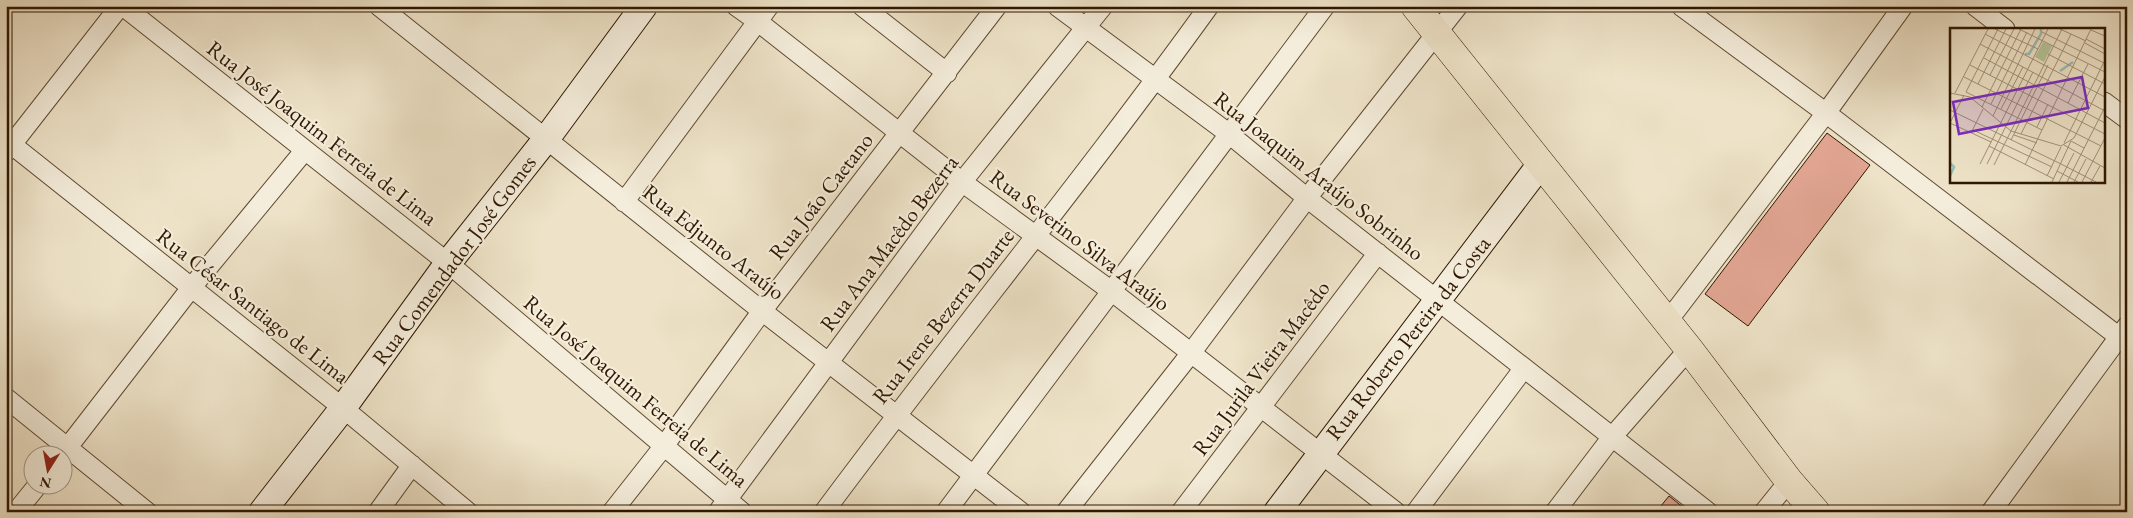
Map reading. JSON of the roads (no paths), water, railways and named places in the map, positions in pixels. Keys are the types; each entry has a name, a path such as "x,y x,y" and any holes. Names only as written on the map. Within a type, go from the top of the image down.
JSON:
{"main road":[{"path":"1415,6 1540,165 1689,349 1789,481 1816,512"}],"street":[{"path":"8,145 122,6"},
{"name":"Rua José Joaquim Ferreia de Lima","path":"122,6 448,263 664,446 722,506 742,512"},
{"name":"Rua Edjunto Araújo","path":"379,6 762,311 1021,512"},
{"name":"Rua Comendador José Gomes","path":"262,512 344,408 448,263 547,138 644,6"},
{"name":"Rua Severino Silva Araújo","path":"736,6 763,14 962,182 1110,290 1396,512"},
{"path":"862,6 947,73"},
{"name":"Rua João Caetano","path":"612,512 664,446 762,311 997,6"},
{"name":"Rua Joaquim Araújo Sobrinho","path":"1057,6 1228,133 1307,198 1708,512"},
{"name":"Rua Ana Macêdo Bezerra","path":"722,506 962,182 1103,6"},
{"name":"Rua Irene Bezerra Duarte","path":"824,512 896,415 1156,80 1209,6"},
{"path":"946,512 1110,290 1325,6"},
{"path":"1066,512 1191,353 1307,198 1458,6"},
{"path":"1681,6 2124,335 1990,512"},
{"path":"1975,6 2004,28"},
{"path":"1667,322 1826,113 1895,9"},
{"path":"624,202 763,14"},
{"path":"2106,103 2127,119"},
{"name":"Rua César Santiago de Lima","path":"8,145 344,408 468,512"},
{"path":"69,446 191,288 305,150"},
{"name":"Rua Roberto Pereira da Costa","path":"1277,512 1540,165"},
{"name":"Rua Jurila Vieira Macêdo","path":"1181,512 1378,253"},
{"path":"1555,512 1612,437 1689,349"},
{"path":"1416,512 1524,368"},
{"path":"6,398 58,446"},
{"path":"72,458 147,512"},
{"path":"378,512 412,465"},
{"path":"1764,512 1789,481"},
{"path":"16,512 29,496"}]}
